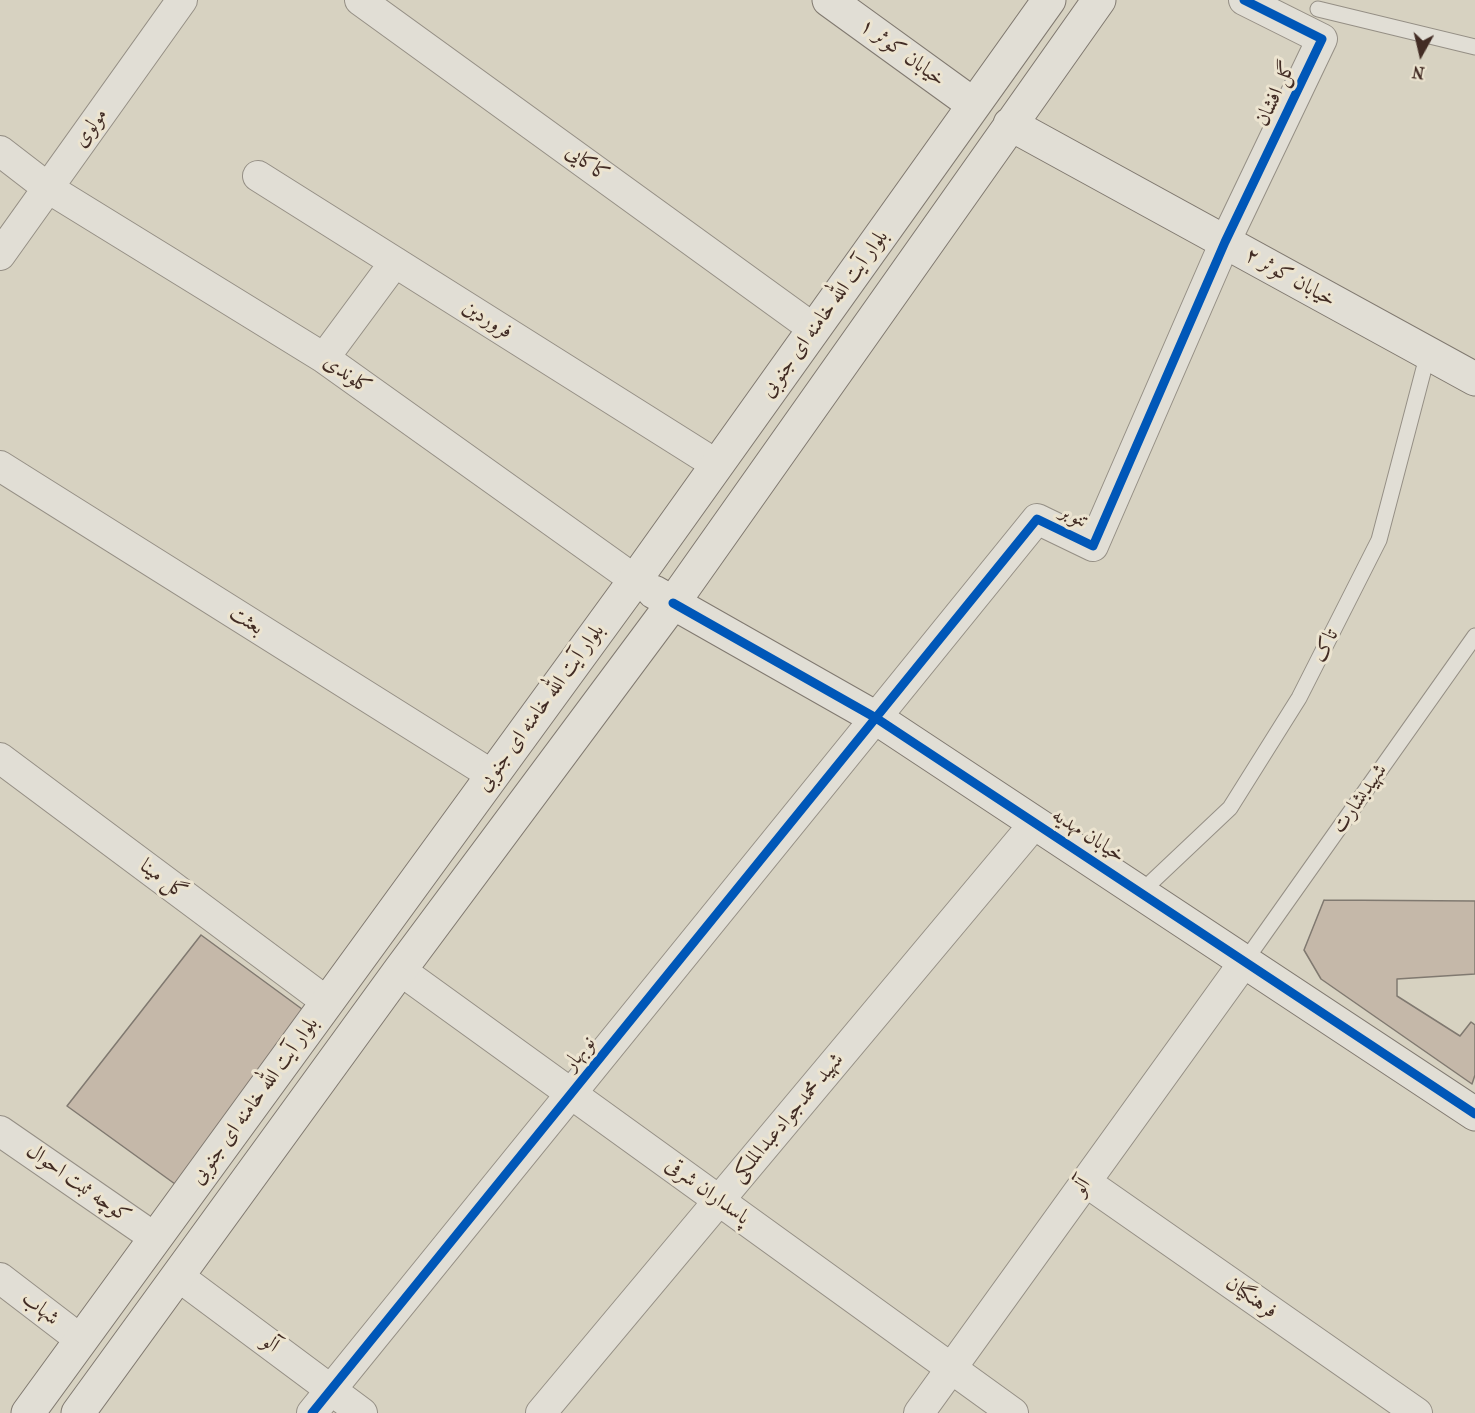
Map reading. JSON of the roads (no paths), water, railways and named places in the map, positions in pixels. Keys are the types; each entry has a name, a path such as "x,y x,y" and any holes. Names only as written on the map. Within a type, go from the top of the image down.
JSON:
{"main road":[{"name":"خیابان کوثر ۱","path":"829,0 974,105"},
{"name":"بلوار آیت الله خامنه ای جنوبی","path":"28,1413 635,580 1049,0"},
{"name":"بلوار آیت الله خامنه ای جنوبی","path":"78,1413 400,970 673,603 1099,0"},
{"name":"خیابان کوثر ۲","path":"1010,124 1475,379"},
{"name":"خیابان مهدیه","path":"635,580 876,717 1475,1114"}],"street":[{"name":"مولوی","path":"0,255 182,0"},
{"name":"کاکایی","path":"360,0 814,329"},
{"name":"گل افشان","path":"1225,242 1322,39 1316,13 1244,0"},
{"name":"کلوندی","path":"0,151 48,188 324,358 635,580"},
{"name":"فروردین","path":"258,176 717,465"},
{"name":"تنوبر","path":"876,717 1036,519 1093,546 1225,242"},
{"path":"324,358 394,262"},
{"name":"بعثت","path":"0,466 492,775"},
{"name":"نوبهار","path":"312,1413 876,717"},
{"name":"گل مینا","path":"0,758 327,1002"},
{"name":"شهید محمدجوادعبدالملکی","path":"541,1413 1035,823"},
{"name":"آلو","path":"919,1413 1245,962"},
{"name":"پاسداران شرقی","path":"400,970 1013,1413"},
{"name":"کوچه ثبت احوال","path":"0,1131 155,1238"},
{"name":"فرهنگیان","path":"1086,1182 1417,1413"},
{"name":"آلو","path":"178,1276 362,1413"},
{"name":"شهاب","path":"0,1278 81,1340"}],"lane":[{"name":"گل افشان","path":"1316,13 1475,47"},
{"name":"تاک","path":"1140,892 1230,808 1299,698 1378,540 1428,353"},
{"name":"شهیدبشارت","path":"1245,962 1475,636"}]}
